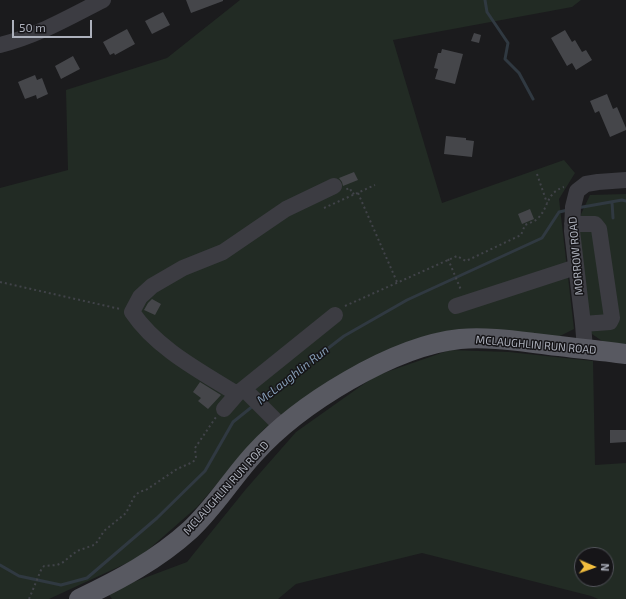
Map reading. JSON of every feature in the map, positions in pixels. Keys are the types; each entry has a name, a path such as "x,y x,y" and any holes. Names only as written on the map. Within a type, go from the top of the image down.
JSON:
{"main road":[{"name":"MCLAUGHLIN RUN ROAD","path":"79,599 136,570 175,543 192,528 222,494 253,455 282,427 309,406 392,358 430,345 459,339 478,338 626,354"}],"street":[{"path":"0,45 40,32 103,0"},
{"path":"576,195 586,184 626,180"},
{"path":"282,427 261,406 243,392 180,359 141,326 132,312 140,297 152,286 183,268 223,252 286,209 340,185"},
{"name":"MORROW ROAD","path":"576,195 572,220 585,349"},
{"path":"572,220 595,224 599,229 612,318 610,322 583,324"},
{"path":"456,306 576,267"},
{"path":"224,409 335,315"}],"path":[{"path":"537,174 547,203"},
{"path":"340,185 348,191 352,190 354,195"},
{"path":"324,208 375,186"},
{"path":"335,315 347,305 448,259 457,256 466,261 521,235 526,225 535,221 542,214 555,191 560,188 565,187 576,195"},
{"path":"358,193 397,282"},
{"path":"448,259 461,290"},
{"path":"0,282 132,312"},
{"path":"29,599 44,566 62,563 76,550 94,545 104,531 126,513 134,497 139,492 146,490 177,469 193,462 196,458 195,448 212,421 224,409"}],"shaded area":[{"path":"240,0 581,0 572,7 393,40 442,203 564,160 575,173 559,199 574,329 554,339 481,331 431,334 354,368 265,428 197,507 140,557 49,599 0,599 0,188 68,170 66,90 167,58"},
{"path":"626,194 626,346 608,345 589,332 575,227 590,195"},
{"path":"450,350 509,352 593,361 595,465 626,463 626,599 598,599 422,553 296,584 278,599 112,599 107,592 187,562 246,489 296,432 375,376"}],"building":[{"path":"186,0 223,0 223,1 191,13"},
{"path":"163,12 170,25 152,34 145,21"},
{"path":"127,29 135,44 115,55 114,53 110,55 103,42"},
{"path":"565,30 572,42 575,40 582,52 586,50 592,60 576,70 572,63 567,66 551,38"},
{"path":"474,33 481,35 479,43 471,41"},
{"path":"442,49 463,54 455,84 435,79 438,69 434,68 438,53 441,53"},
{"path":"73,56 80,69 61,79 55,66"},
{"path":"35,75 37,80 42,78 48,94 37,99 36,95 25,99 18,82"},
{"path":"607,94 613,109 617,107 626,128 626,130 610,137 599,111 595,113 590,101"},
{"path":"446,136 466,138 466,140 474,141 472,157 444,154"},
{"path":"354,172 358,180 343,186 339,178"},
{"path":"530,209 534,219 522,224 518,214"},
{"path":"152,299 161,304 155,315 144,310"},
{"path":"200,382 221,395 208,409 198,401 201,398 193,392"},
{"path":"610,430 626,430 626,442 610,443"}],"waterway":[{"path":"485,0 487,12 508,43 505,59 519,73 533,99"},
{"name":"McLaughlin Run","path":"577,208 622,200 626,201"},
{"path":"612,202 613,218"},
{"name":"McLaughlin Run","path":"261,400 344,336 407,300 542,238 559,212 568,210"},
{"name":"McLaughlin Run","path":"0,565 19,576 61,585 87,578 157,518 205,471 233,422 253,406"}]}
